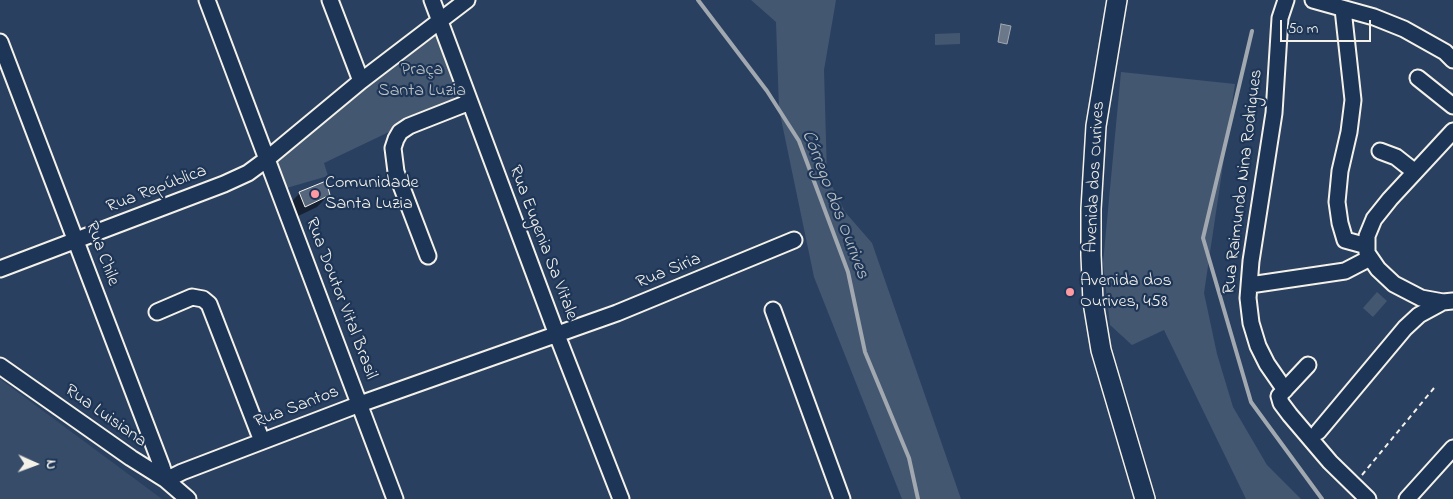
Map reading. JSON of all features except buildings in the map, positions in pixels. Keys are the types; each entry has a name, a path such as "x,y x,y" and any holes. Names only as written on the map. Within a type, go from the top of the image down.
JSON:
{"main road":[{"name":"Avenida dos Ourives","path":"1117,0 1096,126 1091,196 1093,302 1102,350 1145,499"}],"street":[{"name":"Rua Doutor Vital Brasil","path":"207,0 395,499"},
{"path":"330,0 361,81"},
{"name":"Rua Eugenia Sa Vitale","path":"432,0 557,335 621,499"},
{"name":"Rua República","path":"0,269 224,184 248,173 361,81 467,0"},
{"name":"Rua Raimundo Nina Rodrigues","path":"1284,390 1258,346 1251,323 1248,298 1251,260 1274,113 1280,18 1286,0"},
{"path":"1313,0 1374,17 1404,29 1445,52 1453,60"},
{"path":"1343,9 1353,100 1349,132 1340,171 1337,202 1345,240 1369,252"},
{"name":"Rua Chile","path":"0,42 166,480"},
{"path":"1418,78 1453,106"},
{"path":"428,256 396,172 393,154 396,139 400,132 409,126 470,102"},
{"path":"1448,302 1421,298 1394,284 1378,269 1369,252 1367,236 1374,219 1453,131"},
{"path":"1380,151 1396,157 1415,172"},
{"name":"Rua Siria","path":"557,335 617,313 794,240"},
{"path":"1250,285 1345,271 1369,252"},
{"path":"157,312 192,297 204,299 209,304 262,441"},
{"path":"1318,432 1405,328 1419,316 1448,302"},
{"path":"773,310 842,499"},
{"name":"Rua Santos","path":"166,480 182,472 360,404 557,335"},
{"path":"1308,364 1279,396 1290,415 1330,462 1368,499"},
{"name":"Rua Luisiana","path":"0,366 131,458 166,480 188,499"},
{"path":"131,458 143,450 150,434"},
{"path":"1407,499 1453,448"}],"path":[{"path":"1354,485 1434,388"}],"shaded area":[{"path":"1001,24 1011,26 1007,44 998,42"},
{"path":"0,379 162,499 0,499"}],"green space":[{"path":"751,0 836,0 824,70 827,176 845,212 872,243 961,499 902,499 814,277 779,109 776,22"},
{"name":"Praça Santa Luzia","path":"438,27 465,100 412,121 324,163 328,176 283,189 270,160"},
{"path":"960,33 960,44 935,45 935,34"},
{"path":"1121,72 1235,84 1204,293 1217,354 1233,407 1267,465 1301,499 1246,499 1164,330 1132,345 1110,325 1103,263"},
{"path":"1377,292 1387,301 1373,317 1363,308"}],"waterway":[{"name":"Córrego dos Ourives","path":"698,0 767,91 799,141 848,272 865,352 909,458 918,499"},
{"path":"1252,31 1203,238 1251,402 1322,499"}],"place":[{"name":"Comunidade Santa Luzia","path":"315,194"},
{"name":"Avenida dos Ourives, 458","path":"1070,292"}]}
